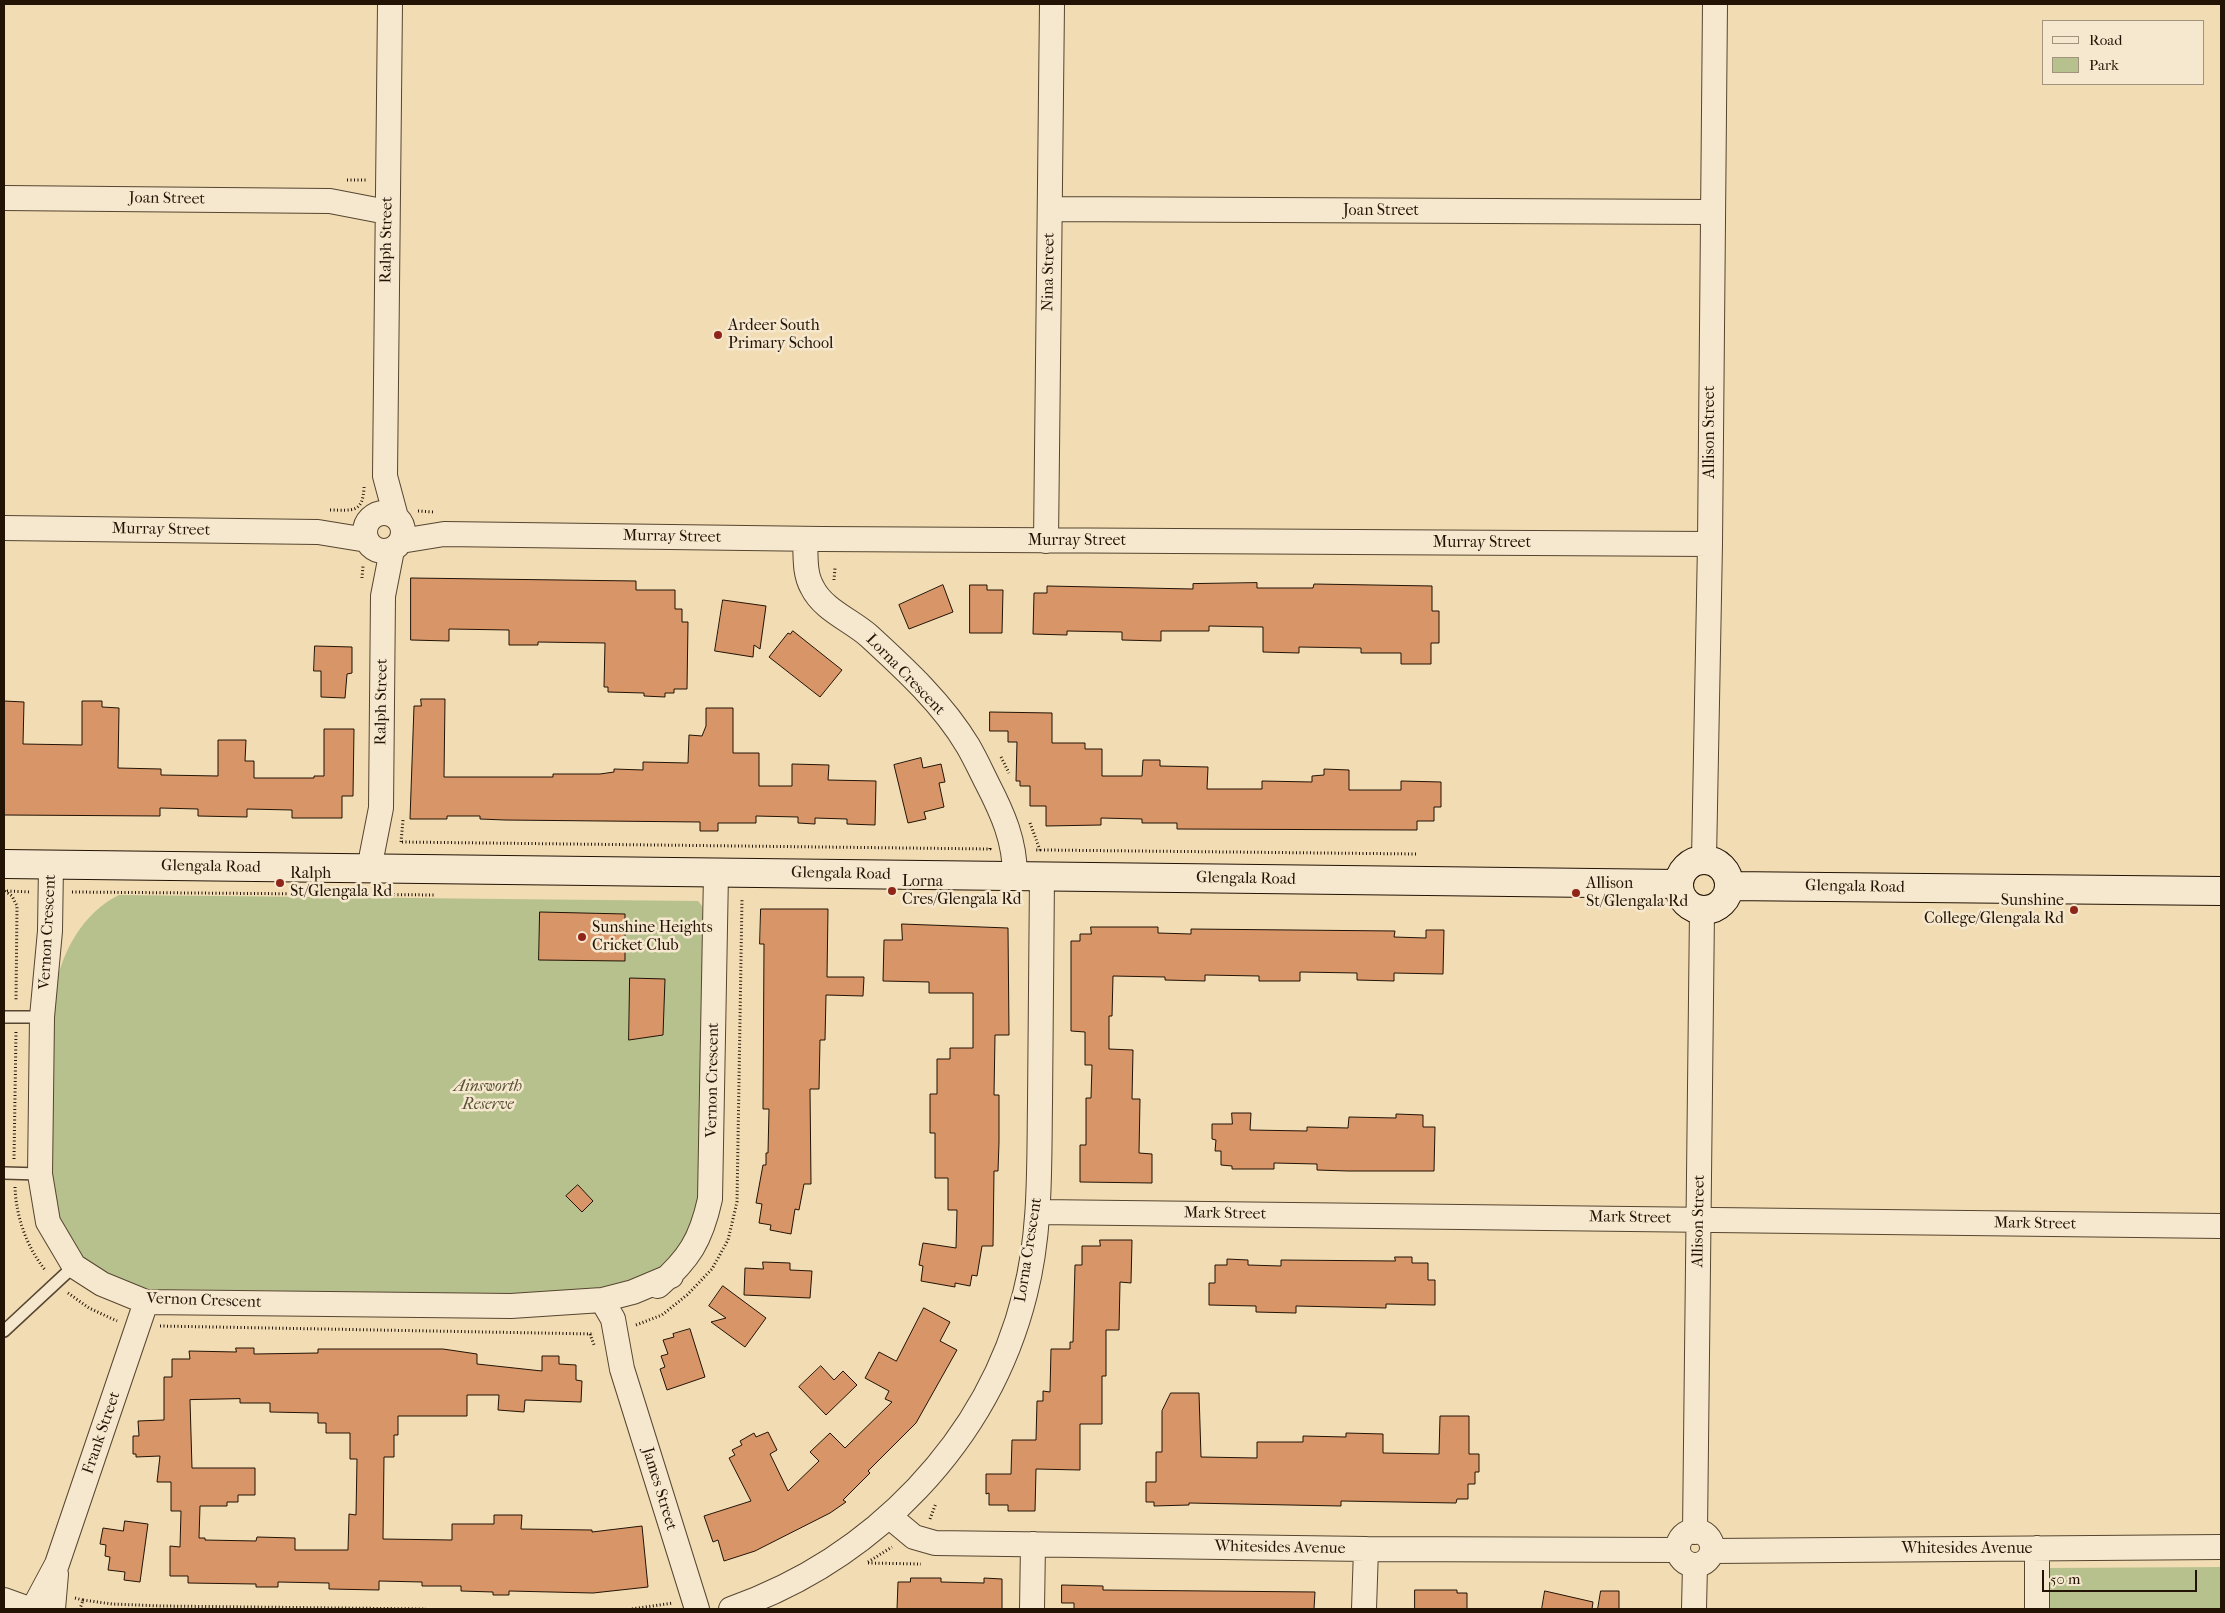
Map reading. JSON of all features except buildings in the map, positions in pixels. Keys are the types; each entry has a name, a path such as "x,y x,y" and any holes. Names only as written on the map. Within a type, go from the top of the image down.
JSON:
{"street":[{"name":"Ralph Street","path":"381,869 383,596 387,531 375,477 388,202 390,4"},
{"name":"Nina Street","path":"1046,541 1052,4"},
{"name":"Allison Street","path":"1704,859 1710,544 1715,4"},
{"name":"Joan Street","path":"4,198 388,202"},
{"name":"Joan Street","path":"1050,209 1712,212"},
{"name":"Murray Street","path":"4,528 319,521 387,531 444,523 813,539 1710,544"},
{"path":"813,539 828,566 820,598"},
{"name":"Lorna Crescent","path":"731,1609 809,1575 856,1545 890,1517 944,1460 976,1410 1004,1358 1025,1294 1038,1212 1033,868 1012,838 1001,809 968,745 920,686 896,660 820,598 812,588 808,578 813,539"},
{"path":"1704,859 1722,867 1727,874 1729,886 1722,902 1714,907 1702,910 1693,908 1685,901 1678,884 1686,867 1693,862 1704,859"},
{"name":"Glengala Road","path":"4,864 716,873 1033,868 1678,884"},
{"name":"Vernon Crescent","path":"51,865 50,931 42,1017 40,1174 48,1222 74,1266 142,1312 511,1306 606,1317 633,1292 671,1276 696,1246 702,1232 710,1199 716,873"},
{"name":"Glengala Road","path":"1729,886 2221,891"},
{"name":"Allison Street","path":"1695,1555 1681,1539 1685,1535 1695,1532 1702,910"},
{"name":"Mark Street","path":"1038,1212 2221,1226"},
{"name":"Frank Street","path":"31,1609 57,1564 142,1312"},
{"name":"James Street","path":"606,1317 697,1609"},
{"name":"Whitesides Avenue","path":"890,1517 911,1534 935,1543 1695,1555 2037,1548 2221,1547"},
{"path":"1032,1609 1033,1544"},
{"path":"2036,1609 2037,1548"},
{"path":"1364,1609 1366,1549"},
{"path":"1694,1609 1695,1555"},
{"name":"Frank Street","path":"57,1564 61,1603"},
{"path":"4,1600 31,1609"}],"lane":[{"path":"4,1017 42,1017"},
{"path":"9,1173 40,1174"},
{"path":"4,1331 74,1266"}],"path":[{"path":"319,521 355,509 364,498 375,477"},
{"path":"387,531 444,523"},
{"path":"402,842 990,849 989,838"},
{"path":"1033,868 1417,854"},
{"path":"5,891 12,896 17,906 16,1017 9,1173 19,1221 41,1266 56,1284 89,1308 118,1321 142,1312 167,1328 662,1314 687,1295 712,1269 728,1240 737,1202 742,898"},
{"path":"862,1567 932,1518 931,1512 938,1501"},
{"path":"61,1603 83,1600 112,1604 162,1606 426,1609"},
{"path":"80,1609 83,1600"},
{"path":"632,1609 673,1603"}],"green space":[{"name":"Ainsworth Reserve","path":"119,895 698,901 702,906 704,925 699,1201 690,1231 679,1251 665,1267 648,1276 590,1295 149,1289 127,1284 93,1266 70,1239 55,1202 50,1181 55,988 63,960 76,934 95,912"},
{"path":"2221,1567 2221,1609 2049,1609 2050,1568"}],"place":[{"name":"Ardeer South Primary School","path":"718,335"},
{"name":"Ralph St/Glengala Rd","path":"280,883"},
{"name":"Lorna Cres/Glengala Rd","path":"892,891"},
{"name":"Allison St/Glengala Rd","path":"1576,893"},
{"name":"Sunshine College/Glengala Rd","path":"2074,910"},
{"name":"Sunshine Heights Cricket Club","path":"582,937"}]}
